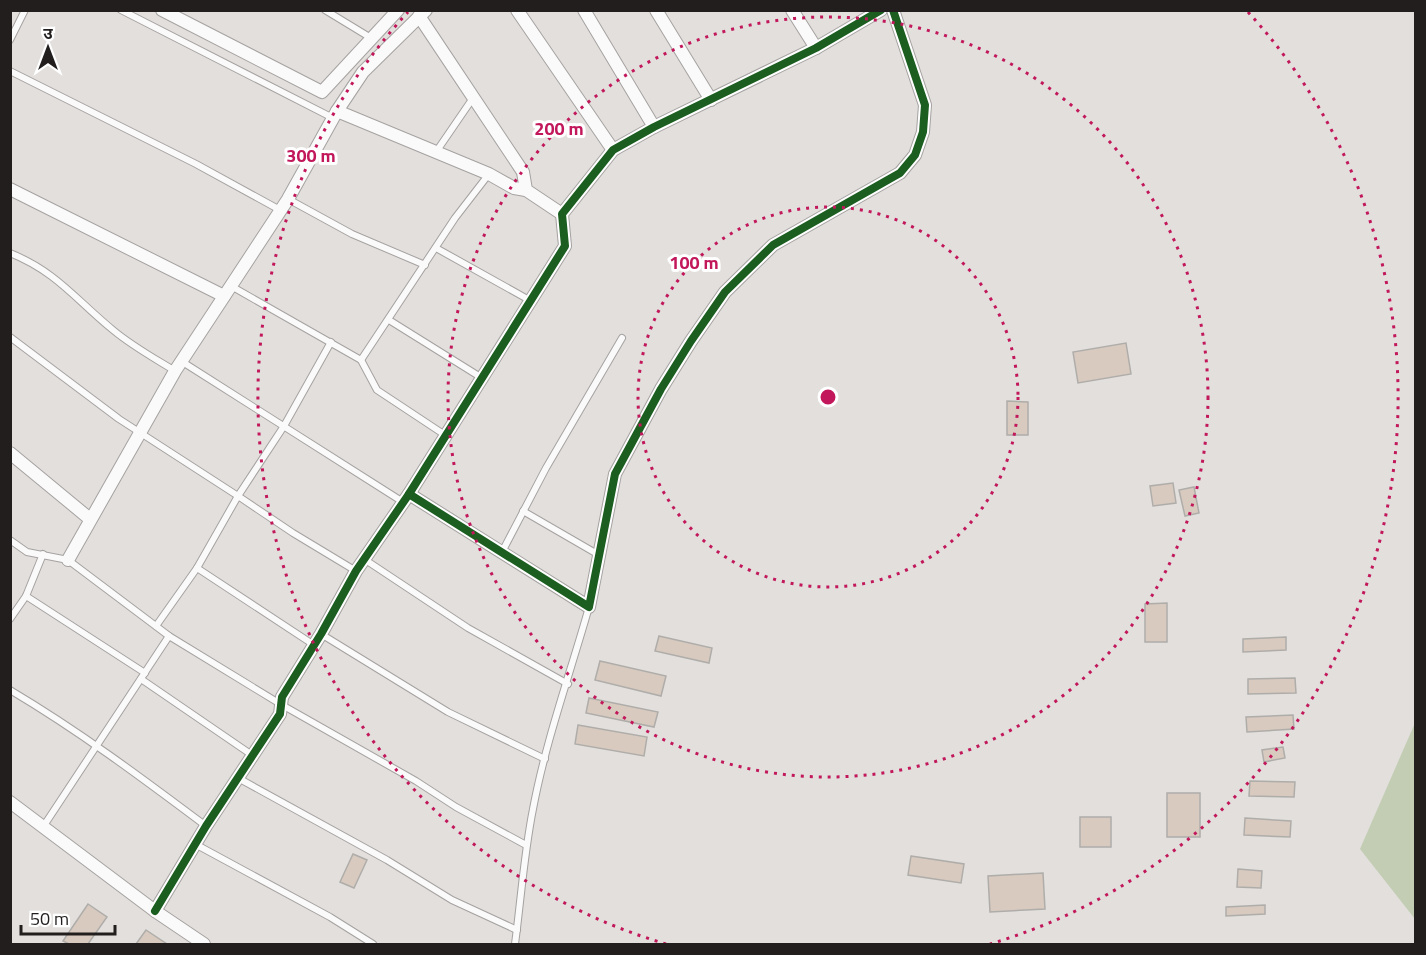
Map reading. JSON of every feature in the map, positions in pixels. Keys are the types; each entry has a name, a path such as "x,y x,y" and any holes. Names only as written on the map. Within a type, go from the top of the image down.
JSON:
{"street":[{"path":"162,10 322,92 398,10"},
{"path":"517,10 613,150"},
{"path":"584,10 654,127"},
{"path":"656,10 711,100"},
{"path":"792,10 816,48"},
{"path":"155,911 206,826 280,714 282,697 356,571 406,498 565,246 562,214 613,150 654,127 816,48 863,15 881,10"},
{"path":"406,498 502,552 590,607 615,474 661,389 725,292 773,245 900,173 915,155 923,132 925,105 893,10"},
{"path":"68,560 178,366 288,199 335,115 363,72 423,13 473,97 523,172 526,190"},
{"path":"335,115 436,152 489,174 514,188 526,190 562,214"},
{"path":"10,189 227,291"},
{"path":"10,453 90,519"},
{"path":"10,802 204,945"}],"lane":[{"path":"10,40 25,10"},
{"path":"121,10 335,115"},
{"path":"325,10 372,38"},
{"path":"10,71 196,164 281,210"},
{"path":"436,152 473,97"},
{"path":"361,360 455,218 489,174"},
{"path":"288,199 352,234 425,265"},
{"path":"436,248 531,301"},
{"path":"10,253 33,262 51,274 113,331 144,353 178,366 406,498"},
{"path":"227,291 331,342 361,360 377,390 446,435"},
{"path":"389,320 483,378"},
{"path":"10,337 139,432 293,533 356,571"},
{"path":"502,552 546,468 622,338"},
{"path":"156,626 197,568 238,496 284,426 331,342"},
{"path":"523,511 600,555"},
{"path":"10,540 27,552 68,560 169,636 282,705 416,781 456,807 526,845"},
{"path":"10,619 26,596 43,554"},
{"path":"364,559 468,628 568,684"},
{"path":"197,568 314,645"},
{"path":"26,596 143,676 252,755"},
{"path":"515,945 526,845 545,759 590,607"},
{"path":"321,634 448,712 545,759"},
{"path":"44,827 169,636"},
{"path":"10,690 98,746 206,826"},
{"path":"238,778 387,860 452,900 517,930"},
{"path":"195,844 330,917 373,945"}],"green space":[{"path":"1415,723 1415,919 1360,849"}],"building":[{"path":"1126,343 1131,374 1078,383 1073,352"},
{"path":"1007,401 1028,402 1028,435 1007,435"},
{"path":"1173,483 1176,503 1153,506 1150,486"},
{"path":"1194,487 1199,513 1185,516 1179,490"},
{"path":"1167,603 1167,642 1145,642 1145,604"},
{"path":"659,636 712,648 709,663 655,651"},
{"path":"1286,637 1286,650 1243,652 1243,639"},
{"path":"600,661 666,676 661,696 595,680"},
{"path":"1295,678 1296,693 1248,694 1248,679"},
{"path":"589,698 658,712 654,727 586,713"},
{"path":"1293,715 1294,729 1247,732 1246,717"},
{"path":"578,725 647,737 644,756 575,744"},
{"path":"1283,747 1285,758 1264,762 1262,750"},
{"path":"1250,781 1295,782 1294,797 1249,796"},
{"path":"1167,793 1200,793 1200,837 1167,837"},
{"path":"1080,817 1111,817 1111,847 1080,847"},
{"path":"1245,818 1291,821 1290,837 1244,835"},
{"path":"353,854 367,860 354,888 340,882"},
{"path":"911,856 964,864 961,883 908,875"},
{"path":"1238,869 1262,871 1261,888 1237,887"},
{"path":"1043,873 1045,909 990,912 988,876"},
{"path":"88,904 107,917 88,944 69,944 63,941"},
{"path":"1265,905 1265,914 1226,916 1226,907"},
{"path":"146,930 167,944 136,944"}],"cycle path":[{"path":"155,911 206,826 280,714 282,697 356,571 409,494 565,246 562,214 613,150 654,127 816,48 881,10"},
{"path":"409,494 589,607 615,474 661,389 725,292 773,245 900,173 915,155 923,132 925,105 893,10"}]}
